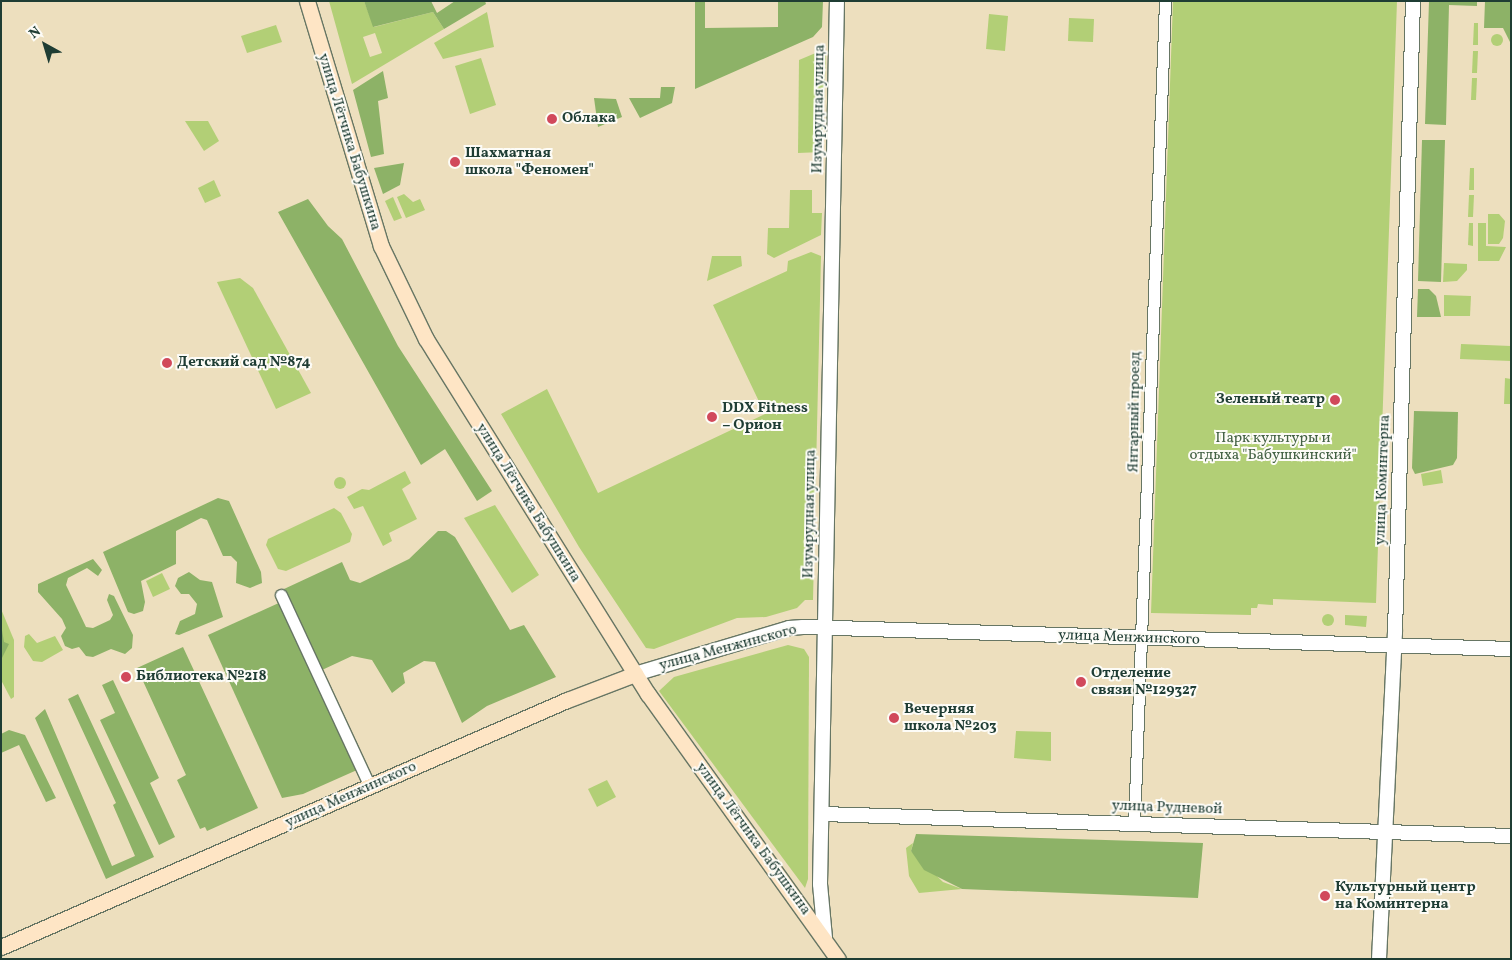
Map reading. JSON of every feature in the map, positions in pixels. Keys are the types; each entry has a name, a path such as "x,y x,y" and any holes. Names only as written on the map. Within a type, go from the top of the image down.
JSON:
{"main road":[{"name":"улица Лётчика Бабушкина","path":"307,1 378,237 408,304 468,408 635,674 825,938 838,959"},
{"name":"улица Менжинского","path":"1,947 567,700 635,674"}],"street":[{"name":"Изумрудная улица","path":"825,938 820,884 837,1"},
{"name":"Янтарный проезд","path":"1134,824 1144,639 1165,1"},
{"name":"улица Коминтерна","path":"1379,959 1392,648 1413,1"},
{"path":"281,595 370,786"},
{"name":"улица Менжинского","path":"635,674 789,628 1392,648 1511,649"},
{"name":"улица Рудневой","path":"822,814 1511,836"}],"green space":[{"path":"329,1 364,1 374,27 433,12 444,29 352,84","holes":["375,33 382,53 370,57 363,37"]},
{"path":"364,1 431,1 437,13 455,1 485,1 486,4 444,29 433,12 373,27"},
{"path":"695,1 705,1 705,28 778,27 778,1 823,1 822,27 813,37 695,89"},
{"name":"Парк культуры и отдыха \"Бабушкинский\"","path":"1173,1 1397,1 1376,603 1273,599 1273,605 1258,604 1257,608 1251,608 1251,615 1151,613"},
{"path":"1429,1 1477,1 1477,6 1449,5 1446,125 1425,124"},
{"path":"1485,1 1511,1 1511,44 1503,28 1484,28"},
{"path":"487,12 494,47 443,59 434,43"},
{"path":"989,14 1008,16 1005,51 986,49"},
{"path":"1069,18 1094,19 1093,42 1068,41"},
{"path":"1474,23 1478,23 1478,45 1473,45"},
{"path":"276,25 282,42 247,53 241,36"},
{"path":"1499,34 1502,35 1502,45 1495,46 1492,45 1491,38 1492,35"},
{"path":"1473,51 1478,51 1477,73 1472,73"},
{"path":"818,52 826,55 822,152 798,153 799,60"},
{"path":"481,58 496,105 470,114 455,66"},
{"path":"383,71 388,98 378,101 384,154 371,157 353,90"},
{"path":"1472,78 1477,78 1476,100 1471,100"},
{"path":"661,87 675,87 672,103 640,118 629,98 660,98"},
{"path":"594,98 616,99 622,117 598,127"},
{"path":"185,121 208,121 219,141 204,151"},
{"path":"1422,140 1445,140 1441,282 1418,281"},
{"path":"404,163 400,185 383,194 374,168"},
{"path":"1470,168 1474,168 1474,190 1469,190"},
{"path":"214,180 221,196 205,203 198,188"},
{"path":"790,190 812,190 812,213 822,213 821,235 774,258 767,254 768,228 789,228"},
{"path":"404,194 413,202 420,199 425,210 406,218 397,197"},
{"path":"1469,195 1474,195 1473,217 1468,217"},
{"path":"393,197 402,218 394,221 385,201"},
{"path":"308,199 328,226 342,239 398,346 492,491 477,501 445,449 421,465 278,212"},
{"path":"1488,214 1499,214 1505,221 1503,238 1499,244 1488,244"},
{"path":"1469,223 1473,223 1473,246 1468,245"},
{"path":"1478,223 1486,223 1486,246 1506,247 1499,261 1478,261"},
{"path":"811,252 821,256 813,600 805,600 797,608 766,617 737,618 654,649 646,648 579,547 501,414 547,389 598,493 765,414 713,305 787,271 788,261"},
{"path":"712,256 741,256 742,266 707,281"},
{"path":"1444,263 1467,264 1467,270 1457,281 1443,282"},
{"path":"240,278 253,288 311,393 276,409 217,282"},
{"path":"1418,289 1429,289 1436,296 1441,317 1417,317"},
{"path":"1444,295 1471,296 1470,316 1444,316"},
{"path":"1461,344 1511,346 1511,361 1460,359"},
{"path":"1505,378 1511,379 1511,404 1504,404"},
{"path":"1414,411 1458,412 1457,458 1453,465 1415,474 1412,468"},
{"path":"1441,470 1443,483 1423,486 1421,474"},
{"path":"405,471 411,483 402,489 417,519 389,533 392,541 383,546 363,506 354,509 347,497 362,489 369,490"},
{"path":"342,477 345,478 345,488 338,489 335,488 334,481 335,478"},
{"path":"218,498 229,501 261,572 262,583 250,588 236,583 237,562 231,556 223,556 207,520 201,518 176,531 176,564 141,581 145,602 143,611 134,614 128,612 103,552"},
{"path":"495,505 539,575 512,593 464,518"},
{"path":"334,508 341,513 352,534 350,542 286,571 278,569 266,545 268,539"},
{"path":"438,531 446,531 455,537 510,630 524,625 556,677 487,706 462,723 435,662 424,661 403,673 405,683 392,693 372,660 352,656 322,670 284,589 342,562 350,580 360,583 409,559"},
{"path":"93,559 102,570 98,576 87,568 68,578 66,585 86,627 93,628 110,620 113,615 107,600 109,594 114,596 133,635 132,648 125,654 111,649 93,657 86,656 79,647 72,649 65,646 61,636 66,628 62,619 38,592 38,584"},
{"path":"189,572 200,580 212,582 223,617 179,635 175,634 180,621 195,614 197,604 189,594 181,594 175,586 178,578"},
{"path":"162,573 170,589 153,597 146,581"},
{"path":"281,602 357,770 303,794 282,798 208,635"},
{"path":"1,609 14,640 14,697 11,699 1,680"},
{"path":"1330,614 1333,615 1333,625 1326,626 1323,625 1322,618 1323,615"},
{"path":"1345,615 1367,616 1366,627 1345,625"},
{"path":"1,624 4,642 9,644 1,660"},
{"path":"29,634 37,643 55,636 63,650 42,662 33,661 24,647 25,636"},
{"path":"788,645 804,649 809,657 808,879 805,888 659,691 674,677"},
{"path":"183,647 258,808 207,831 205,827 200,829 177,780 186,775 137,668"},
{"path":"113,680 159,778 150,783 175,837 159,845 100,720 115,713 102,685"},
{"path":"78,694 154,857 106,879 35,718 45,709 112,866 135,856 113,805 116,803 68,699"},
{"path":"9,730 25,735 56,798 46,802 19,745 1,753 1,734"},
{"path":"1016,731 1051,732 1051,761 1014,758"},
{"path":"607,780 616,797 597,807 588,789"},
{"path":"916,834 1203,843 1198,898 962,889 924,870 911,851"},
{"path":"913,843 911,851 943,882 962,889 919,893 909,876 906,848"}],"place":[{"name":"Облака","path":"552,119"},
{"name":"Шахматная школа \"Феномен\"","path":"455,162"},
{"name":"Детский сад №874","path":"167,363"},
{"name":"Зеленый театр","path":"1335,400"},
{"name":"DDX Fitness – Орион","path":"712,417"},
{"name":"Библиотека №218","path":"126,677"},
{"name":"Отделение связи №129327","path":"1081,682"},
{"name":"Вечерняя школа №203","path":"894,718"},
{"name":"Культурный центр на Коминтерна","path":"1325,896"}]}
